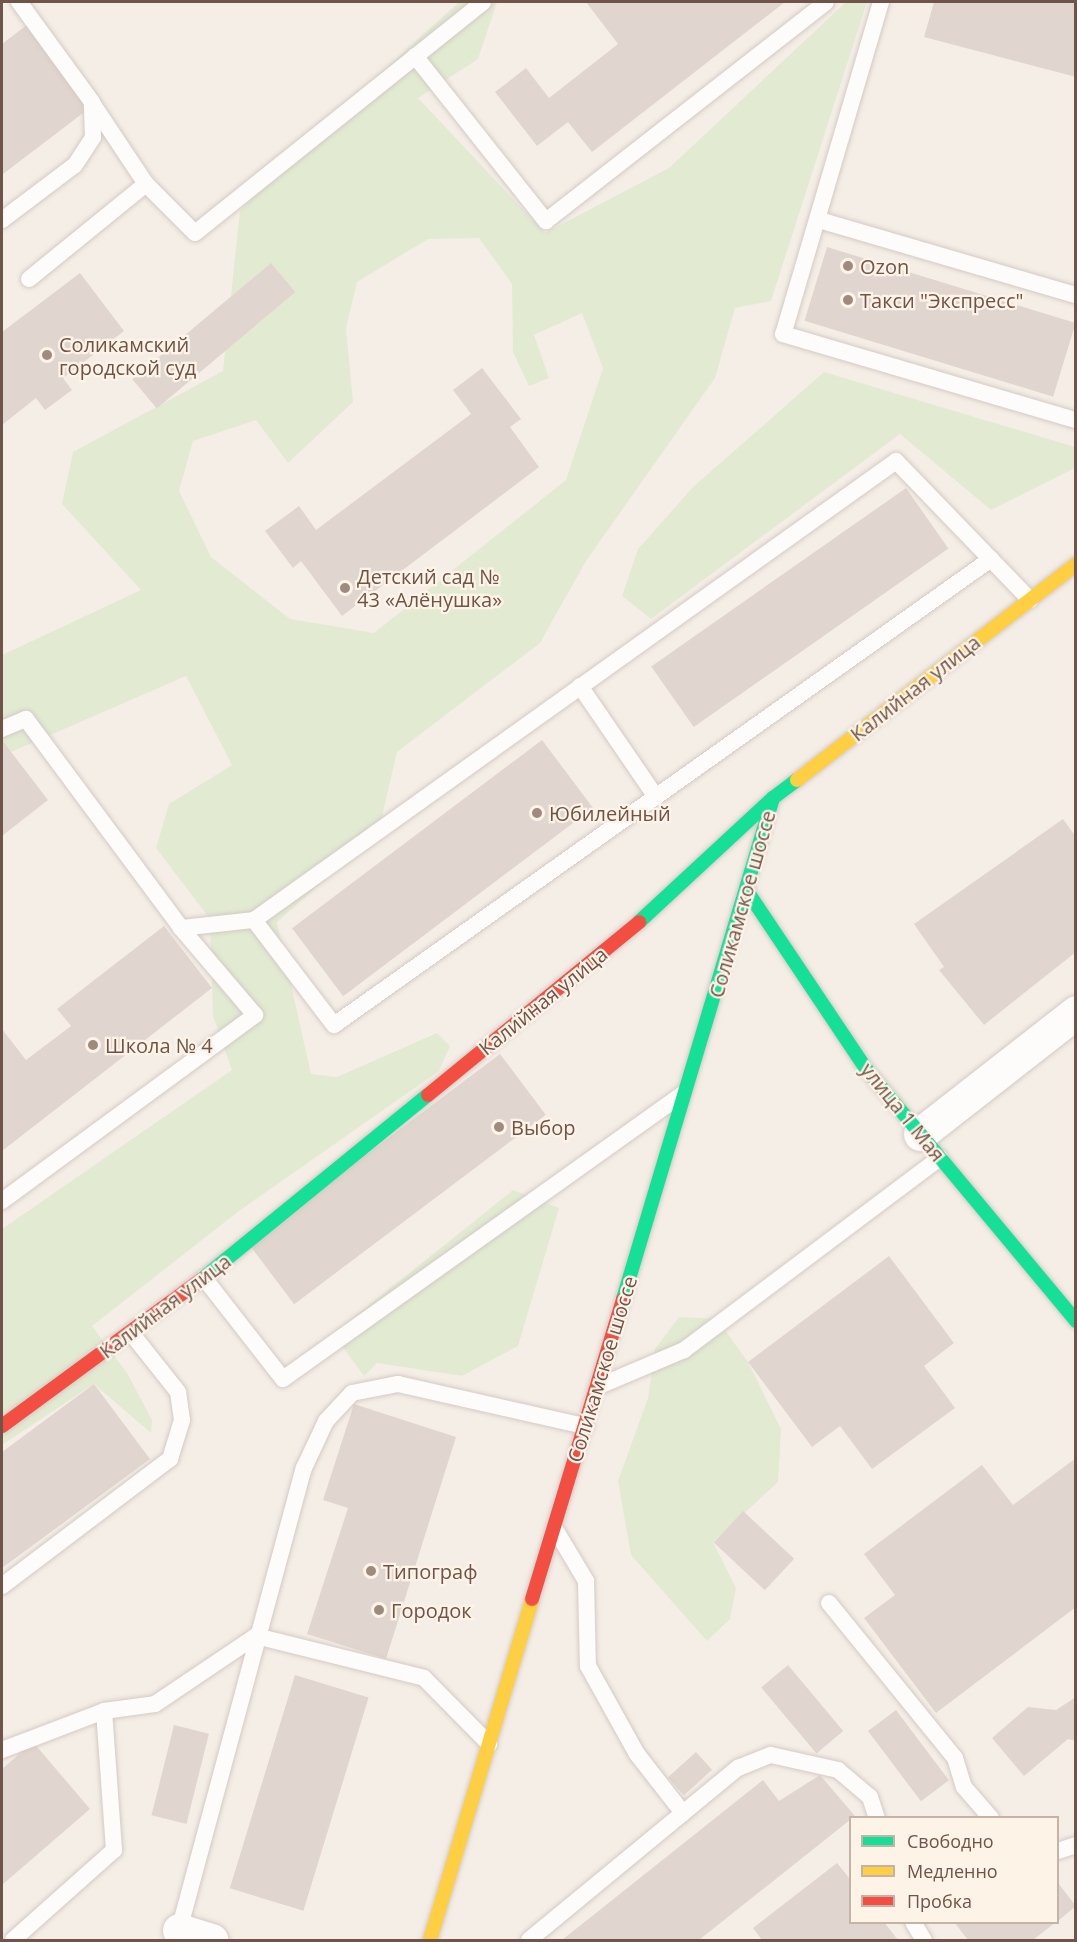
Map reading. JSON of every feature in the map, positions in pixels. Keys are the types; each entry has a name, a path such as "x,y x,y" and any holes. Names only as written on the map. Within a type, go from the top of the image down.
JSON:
{"main road":[{"name":"Калийная улица","path":"2,1426 204,1278 674,894 773,798 1076,564"},
{"name":"Соликамское шоссе","path":"430,1941 747,891 773,798"},
{"name":"улица 1 Мая","path":"747,891 867,1070 1076,1321"}],"street":[{"path":"930,1146 1076,1012"},
{"path":"178,1935 212,1941"}],"lane":[{"path":"19,2 92,102 146,184 195,233 483,2"},
{"path":"415,56 546,221 826,2"},
{"path":"881,2 819,220 783,334 1076,420"},
{"path":"2,220 75,165 93,137 92,102"},
{"path":"29,279 146,184"},
{"path":"819,220 1076,295"},
{"path":"181,928 254,920 896,460 1029,600"},
{"path":"254,920 334,1025 991,559"},
{"path":"580,686 656,797"},
{"path":"2,729 26,718 181,928 255,1016 2,1202"},
{"path":"204,1278 283,1379 686,1091"},
{"path":"597,1387 684,1350 930,1146"},
{"path":"2,1586 170,1459 182,1420 178,1392 130,1333"},
{"path":"178,1935 256,1636 304,1468 326,1421 352,1393 398,1384 585,1426"},
{"path":"554,1528 586,1581 588,1666 637,1754 683,1813"},
{"path":"829,1603 956,1758 964,1787 989,1816"},
{"path":"2,1750 104,1711 155,1704 256,1636 424,1678 489,1744"},
{"path":"13,1941 114,1850 104,1711"},
{"path":"529,1941 738,1768 771,1755 838,1770 870,1797 876,1816"},
{"path":"1059,1851 1076,1845"},
{"path":"914,1924 924,1941"}],"green space":[{"path":"459,2 497,2 478,59 418,98 545,233 669,168 846,2 867,2 771,301 735,308 715,378 586,561 540,643 397,752 378,833 277,922 311,1074 337,1077 437,1033 450,1046 439,1071 239,1211 92,1326 127,1373 152,1420 151,1433 94,1384 2,1445 2,1229 232,1070 213,1016 210,919 156,848 169,804 232,765 186,676 2,756 2,655 141,590 62,504 73,452 223,371 240,211 330,119","holes":["479,238 512,284 513,352 529,386 549,378 534,335 582,313 603,368 566,480 374,633 290,619 211,557 179,491 193,441 256,420 288,463 353,402 346,328 357,282 428,239"]},
{"path":"824,372 1075,447 1075,468 991,510 900,434 651,619 622,596 638,549 693,487"},
{"path":"513,1190 559,1208 518,1346 462,1376 377,1363 364,1376 333,1334"},
{"path":"679,1317 717,1319 748,1362 781,1429 778,1482 713,1542 736,1588 730,1619 707,1641 631,1555 618,1481 648,1398 655,1349"}],"building":[{"path":"586,2 785,2 592,152 568,122 537,146 495,92 526,68 549,98 618,44"},
{"path":"934,2 1076,2 1076,77 924,37"},
{"path":"28,24 91,107 3,174 2,44"},
{"path":"827,247 1076,323 1053,397 804,321"},
{"path":"271,263 295,292 157,408 132,379"},
{"name":"Соликамский городской суд","path":"80,273 124,331 63,378 72,390 45,410 36,398 2,425 2,332"},
{"path":"482,368 521,419 510,427 539,467 342,616 301,561 293,568 265,531 299,506 316,530 471,414 453,390"},
{"path":"906,488 948,549 694,727 651,666"},
{"path":"2,740 48,800 2,836"},
{"path":"542,740 593,808 343,996 292,928"},
{"path":"1063,819 1076,837 1076,952 984,1025 939,970 944,967 914,924"},
{"name":"Школа № 4","path":"164,926 212,988 2,1151 2,1029 26,1060 71,1026 57,1009"},
{"path":"500,1054 546,1115 294,1304 248,1244"},
{"path":"889,1256 954,1343 924,1366 955,1408 872,1469 840,1426 812,1447 748,1362"},
{"path":"94,1384 150,1459 2,1568 2,1452"},
{"name":"Типограф","path":"354,1404 456,1437 386,1659 307,1634 348,1508 323,1500"},
{"path":"1076,1458 1076,1607 936,1713 864,1618 895,1595 864,1554 982,1465 1013,1505"},
{"path":"743,1511 794,1559 765,1590 714,1542"},
{"path":"788,1665 843,1731 816,1753 761,1687"},
{"path":"295,1675 369,1698 303,1911 230,1888"},
{"path":"1076,1697 1076,1741 1068,1739 1024,1776 992,1738 1028,1707 1056,1710"},
{"path":"896,1710 949,1780 921,1801 868,1731"},
{"path":"174,1725 209,1734 186,1824 152,1815"},
{"path":"33,1742 90,1809 2,1885 2,1769"},
{"path":"696,1752 712,1770 684,1795 668,1777"},
{"path":"820,1775 855,1816 849,1816 849,1821 699,1940 562,1940 763,1780 779,1801"},
{"path":"837,1863 849,1878 849,1924 886,1924 898,1940 762,1940 753,1928"},
{"path":"1059,1884 1076,1906 1059,1920"},
{"path":"956,1924 1053,1924 1033,1940 968,1940"}],"traffic: fast":[{"path":"623,1299 773,798 797,780"},
{"path":"639,922 773,798"},
{"path":"747,891 867,1070 1076,1321"},
{"path":"202,1279 428,1095"}],"traffic: slow":[{"path":"797,780 1076,564"},
{"path":"430,1940 532,1599"}],"traffic: jam":[{"path":"428,1095 639,922"},
{"path":"2,1426 202,1279"},
{"path":"532,1599 623,1299"}],"place":[{"name":"Ozon","path":"848,266"},
{"name":"Такси \"Экспресс\"","path":"848,300"},
{"name":"Соликамский городской суд","path":"47,355"},
{"name":"Детский сад № 43 «Алёнушка»","path":"345,588"},
{"name":"Юбилейный","path":"537,813"},
{"name":"Школа № 4","path":"93,1045"},
{"name":"Выбор","path":"499,1127"},
{"name":"Типограф","path":"371,1571"},
{"name":"Городок","path":"379,1610"}]}
